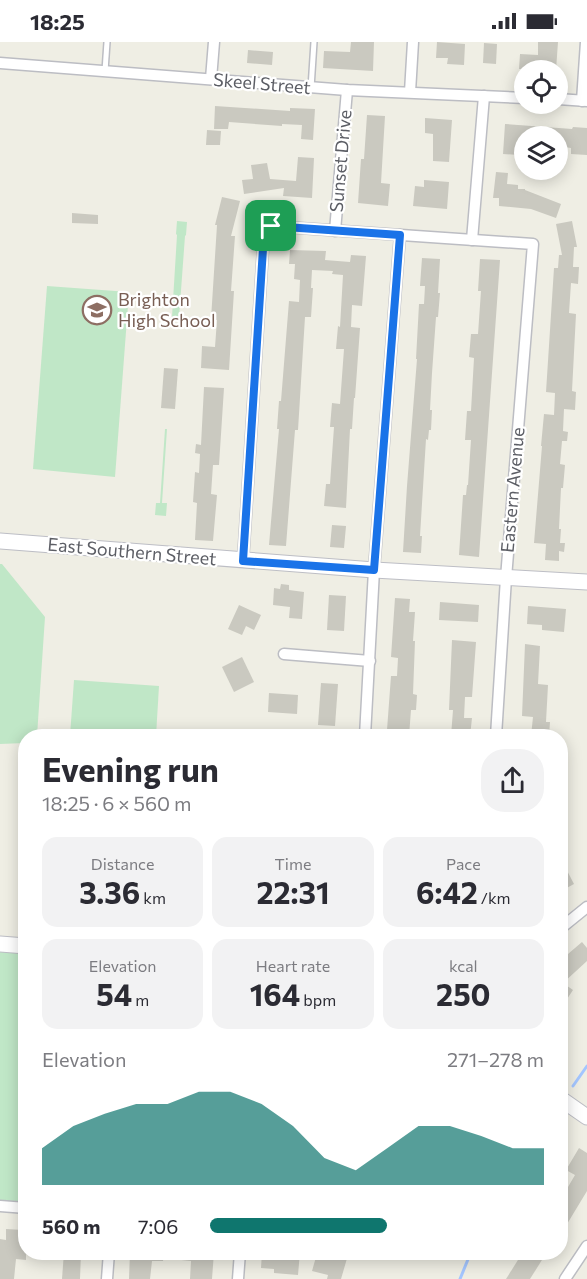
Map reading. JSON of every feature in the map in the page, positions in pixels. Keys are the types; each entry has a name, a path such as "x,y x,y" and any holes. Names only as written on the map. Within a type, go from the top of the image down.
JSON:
{"street":[{"path":"211,79 214,42"},
{"path":"410,92 413,42"},
{"path":"568,100 584,101 586,42"},
{"name":"Skeel Street","path":"0,63 311,88 514,97"},
{"name":"Sunset Drive","path":"335,231 347,90"},
{"path":"243,561 264,233 271,226 472,240 484,96"},
{"path":"365,729 374,570 400,235"},
{"name":"Eastern Avenue","path":"472,240 533,244 506,578 496,729"},
{"name":"East Southern Street","path":"0,541 243,561 587,582"},
{"path":"284,654 370,661"},
{"path":"568,922 587,907"},
{"path":"0,944 18,945"},
{"path":"568,1105 587,1117"},
{"path":"0,1206 18,1207"},
{"path":"565,1279 587,1246"},
{"path":"107,1279 108,1260"},
{"path":"238,1279 239,1260"}],"lane":[{"path":"105,71 107,42"},
{"path":"311,88 314,42"}],"green space":[{"path":"177,221 187,222 179,318 172,317"},
{"path":"47,286 129,292 115,477 33,469"},
{"path":"165,429 167,429 162,503 167,503 166,516 155,515 156,503 160,503"},
{"path":"0,564 2,564 45,617 37,729 18,729 18,743 0,744"},
{"path":"74,680 159,686 156,729 70,729"},
{"path":"0,944 18,945 18,1207 0,1206"}],"building":[{"path":"351,42 374,42 373,71 323,68 324,51 350,52"},
{"path":"437,42 465,44 464,65 447,64 448,58 436,58"},
{"path":"538,42 558,42 557,60 520,60 520,54 538,55"},
{"path":"484,43 497,44 496,64 483,63"},
{"path":"248,50 273,52 272,65 247,63"},
{"path":"215,106 290,111 290,108 315,109 313,140 301,139 302,125 282,124 282,126 229,122 228,129 214,129"},
{"path":"367,115 385,116 381,183 390,184 388,206 358,203"},
{"path":"425,118 452,120 449,162 433,161 433,134 425,133"},
{"path":"505,124 532,126 514,126 514,155 503,154"},
{"path":"587,128 587,155 571,154 571,148 568,148 568,129"},
{"path":"207,130 221,131 220,145 206,145"},
{"path":"298,157 314,158 312,198 283,196 284,188 244,194 242,180 253,179 251,165 267,163 270,179 296,181"},
{"path":"496,172 508,173 507,184 518,185 518,189 525,189 561,204 556,218 531,209 499,206 499,198 493,198"},
{"path":"424,180 449,182 447,209 413,206 415,186 424,187"},
{"path":"222,197 240,201 231,236 235,236 229,370 201,368 202,346 215,347 217,320 211,319 217,225 215,225"},
{"path":"72,213 98,215 98,224 72,223"},
{"path":"572,221 577,247 574,247 573,267 579,267 578,284 571,283 569,313 576,314 572,391 576,392 575,410 564,409 563,431 568,432 567,441 562,441 560,464 565,465 563,488 561,488 559,529 561,529 560,543 565,543 564,552 559,551 559,561 545,560 546,544 534,543 544,414 554,415 555,393 546,392 554,268 558,268 559,255 562,255 556,224"},
{"path":"290,250 326,251 325,260 350,262 351,255 366,256 362,306 352,305 351,327 360,328 352,429 350,429 346,508 324,506 326,484 330,484 334,427 330,427 332,403 340,404 344,349 336,349 338,326 340,327 343,275 332,274 333,271 312,270 311,317 305,317 298,430 295,430 286,546 269,545 289,301 299,302 300,280 294,279 295,264 289,264"},
{"path":"422,258 440,259 438,293 440,293 432,373 431,430 429,430 428,440 426,439 421,553 403,552 419,304 424,304 425,286 420,286"},
{"path":"480,259 500,260 479,557 459,555 463,495 466,495 468,485 471,440 465,440 467,411 471,411 474,358 469,357 471,334 478,334 481,291 478,291"},
{"path":"164,368 178,369 175,409 161,408"},
{"path":"204,387 224,388 219,465 213,465 211,494 217,495 213,541 195,540 197,503 193,502 195,472 199,473 200,454 195,453 196,444 201,445"},
{"path":"332,525 346,526 344,548 330,547"},
{"path":"281,584 289,585 289,590 304,592 302,619 289,618 290,607 273,605 274,588 280,589"},
{"path":"329,595 346,596 344,631 327,630"},
{"path":"395,598 410,599 409,612 415,612 413,694 417,695 416,710 411,710 410,729 387,729 391,676 397,676 398,658 391,657"},
{"path":"440,602 479,605 478,622 439,620"},
{"path":"239,605 261,615 254,630 246,626 242,635 228,629"},
{"path":"528,606 566,609 564,632 542,630 542,625 527,624"},
{"path":"452,640 476,642 472,697 465,697 464,718 472,718 471,729 452,729 453,710 449,710"},
{"path":"525,644 540,646 538,684 548,685 546,722 550,722 550,729 532,729 533,717 522,716"},
{"path":"242,657 254,682 234,692 222,667"},
{"path":"321,683 338,684 335,726 318,725"},
{"path":"269,693 298,695 297,714 268,712"},
{"path":"568,872 574,884 568,887"},
{"path":"582,942 587,948 587,961 568,978 568,954"},
{"path":"568,986 573,990 568,998"},
{"path":"579,1148 587,1153 587,1191 568,1222 568,1187 575,1175 568,1171 568,1167"},
{"path":"6,1229 18,1230 18,1259 16,1259 14,1279 0,1279 0,1239 6,1240"},
{"path":"63,1260 81,1260 80,1279 62,1279"},
{"path":"130,1260 163,1260 152,1261 150,1279 129,1279"},
{"path":"182,1260 213,1260 212,1279 190,1279 191,1261"},
{"path":"262,1260 299,1260 298,1275 274,1273 274,1269 261,1268"},
{"path":"315,1260 347,1260 341,1279 327,1279 328,1275 312,1271"},
{"path":"518,1260 542,1260 530,1279 506,1279"}],"waterway":[{"path":"573,1086 587,1066"},
{"path":"460,1279 468,1260"}],"place":[{"name":"Brighton High School","path":"97,310"}],"route":[{"path":"271,226 400,235 374,570 243,561 264,233 271,226"}]}
